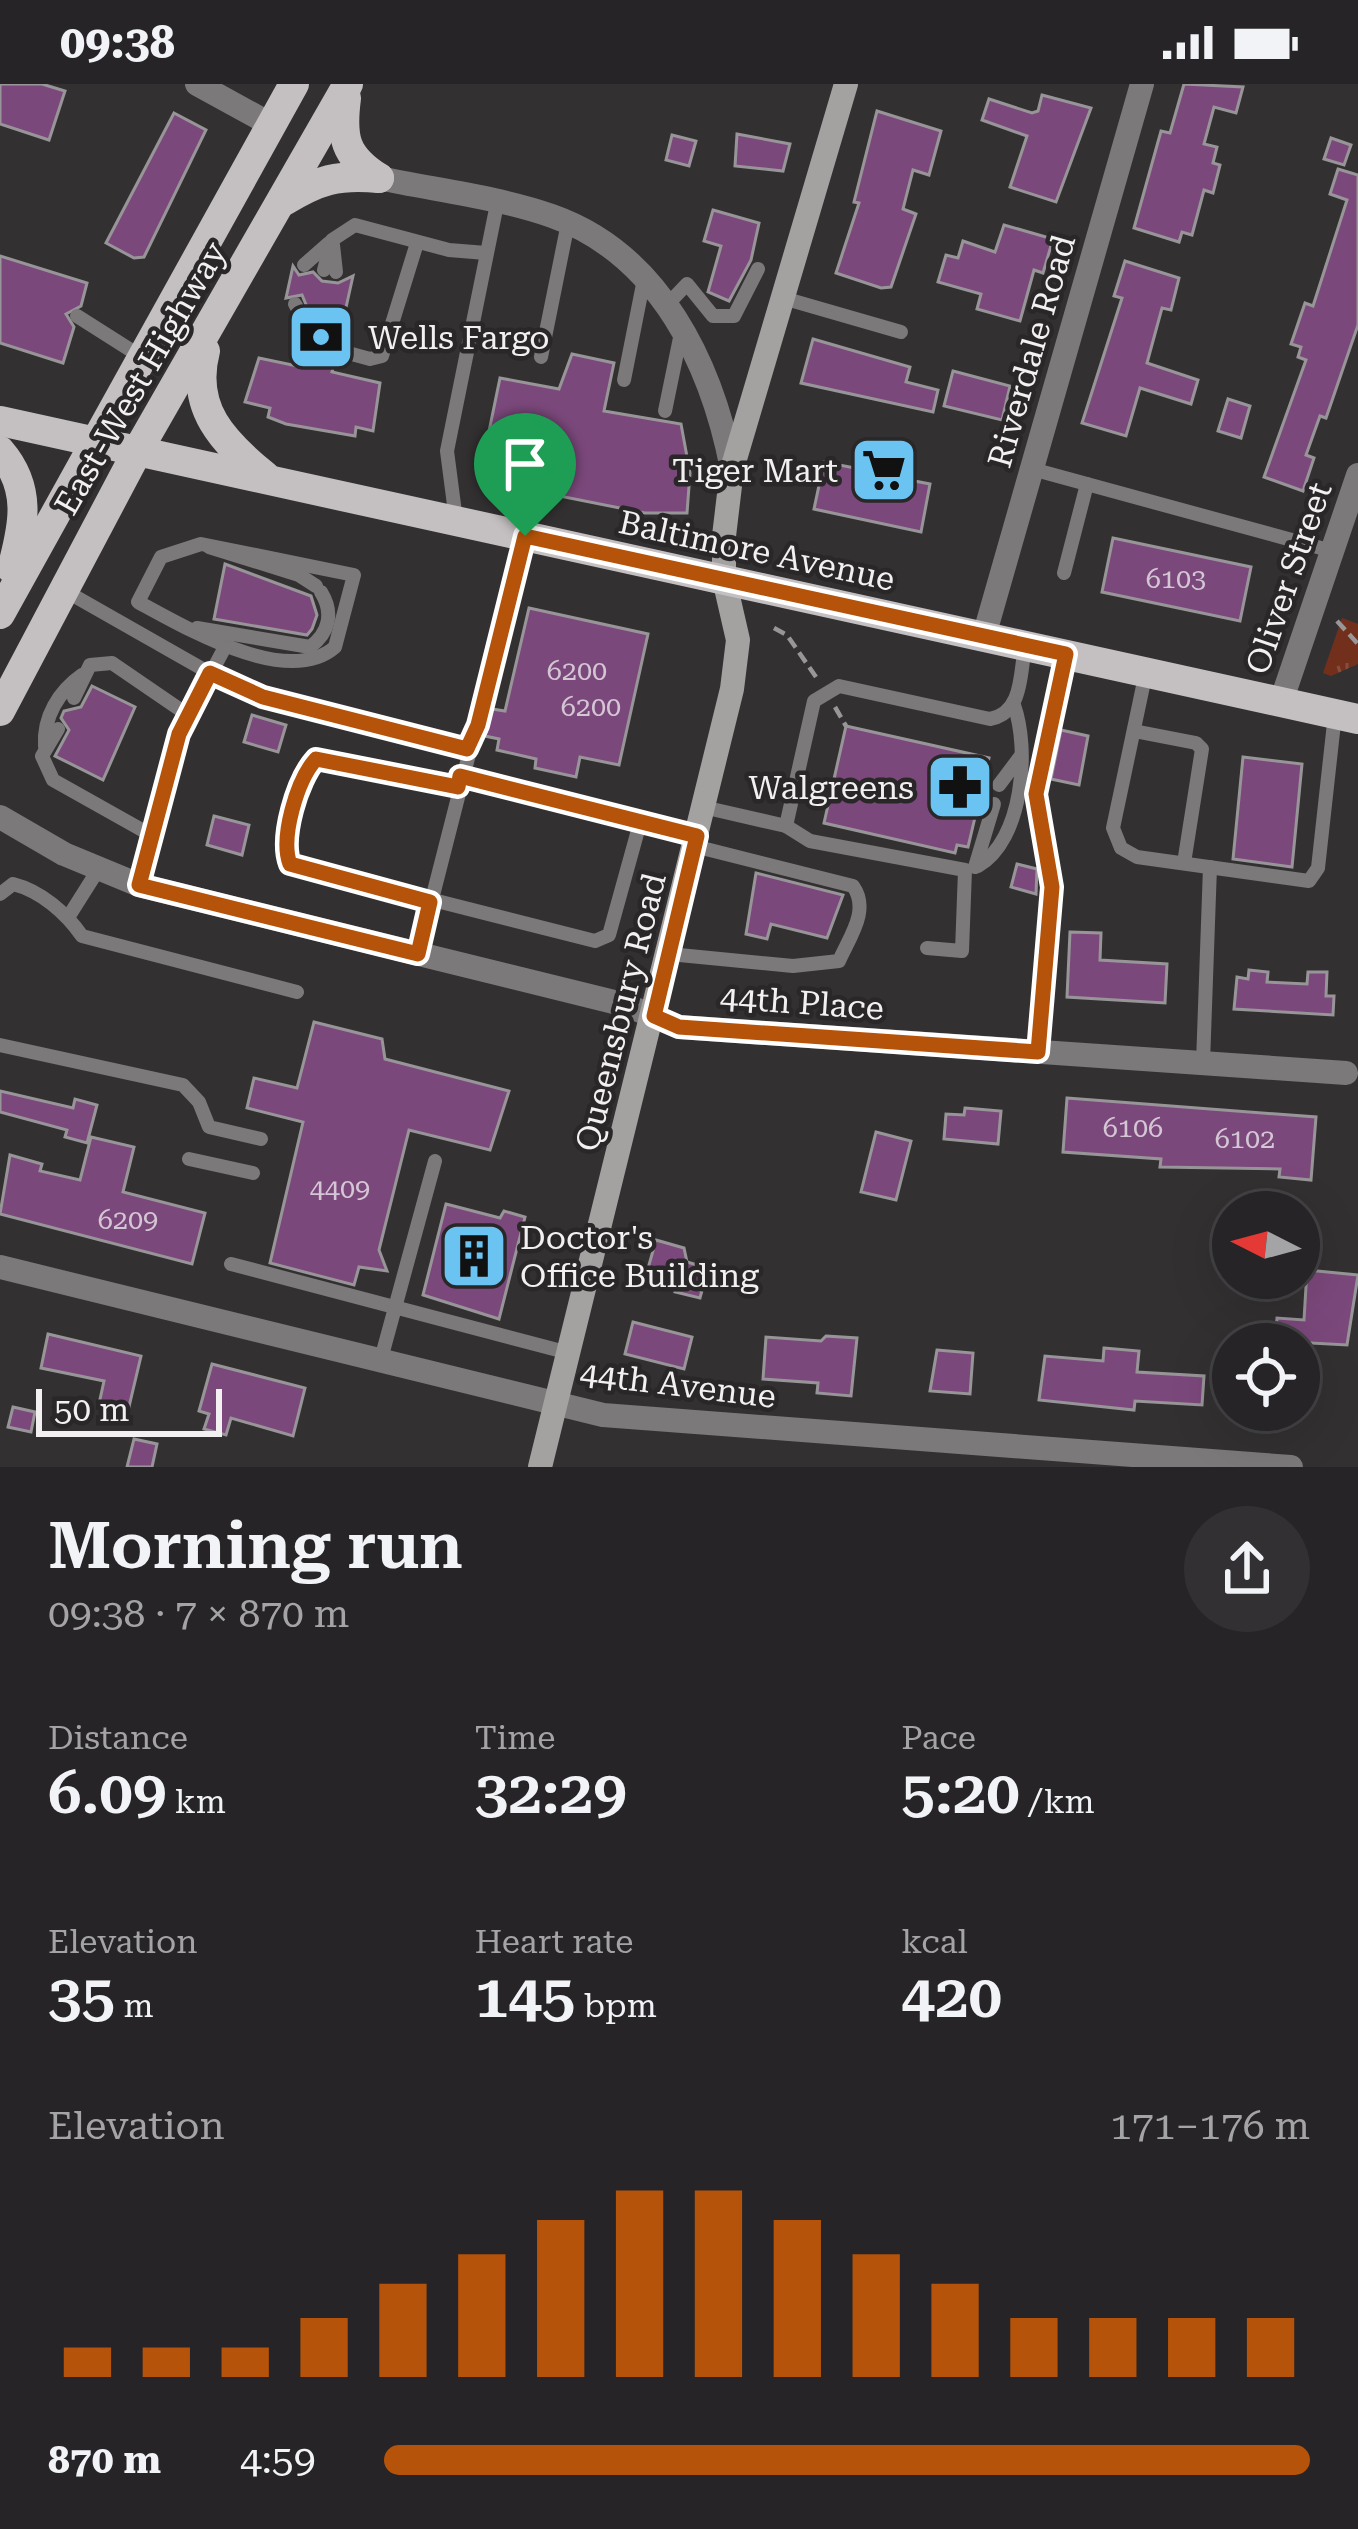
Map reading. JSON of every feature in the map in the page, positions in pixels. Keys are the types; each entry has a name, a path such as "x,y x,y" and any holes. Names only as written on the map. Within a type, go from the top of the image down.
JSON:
{"main road":[{"name":"East-West Highway","path":"1,613 294,84"},
{"name":"East-West Highway","path":"0,711 138,450 348,85"},
{"path":"348,85 343,141 350,156 379,178"},
{"path":"283,201 320,179 340,174 379,178"},
{"path":"211,328 202,365 205,409 236,453 269,479"},
{"name":"Baltimore Avenue","path":"0,421 1281,702 1349,712"},
{"path":"0,451 12,465 25,509 1,613"}],"street":[{"path":"197,84 270,124"},
{"name":"Queensbury Road","path":"540,1467 654,1016 736,664 735,617 724,579 732,469 846,84"},
{"name":"Riverdale Road","path":"984,637 1142,84"},
{"path":"379,178 568,223 607,245 644,278 682,328 720,409 732,469"},
{"name":"Oliver Street","path":"1281,702 1358,475"},
{"name":"44th Place","path":"0,817 98,870 139,885 654,1016 679,1027 1346,1073"},
{"name":"44th Avenue","path":"0,1267 556,1402 663,1422 1291,1467"}],"lane":[{"path":"456,520 447,452 497,203"},
{"path":"541,357 568,223"},
{"path":"304,265 355,225 417,243 486,253"},
{"path":"330,271 332,240"},
{"path":"337,350 370,358 387,348 417,243"},
{"path":"667,305 687,284 713,316 734,316 758,269"},
{"path":"624,380 644,278"},
{"path":"782,298 901,332"},
{"path":"296,304 306,324"},
{"path":"77,316 144,360"},
{"path":"665,411 682,328"},
{"path":"1032,469 1332,551"},
{"path":"1064,573 1087,484"},
{"path":"418,954 525,536"},
{"path":"126,625 161,557 202,544 354,575 341,634 326,655 300,661 225,646 138,602"},
{"path":"180,625 310,647 324,634 330,617 318,589 202,544"},
{"path":"62,589 210,673 263,697 467,749"},
{"path":"139,885 188,715 225,646"},
{"path":"703,807 785,826 810,841 971,868 991,859 1007,832 1022,752 1014,705 1025,646"},
{"path":"1038,1052 1052,887 1036,794 1066,654"},
{"path":"151,836 53,780 44,767 44,729 64,688 100,662 112,663 188,715"},
{"path":"74,698 86,672"},
{"path":"1146,672 1113,828 1121,848 1137,857 1309,881 1318,868 1349,712"},
{"path":"785,826 814,701 839,686 989,719 1004,716 1014,705"},
{"path":"45,748 58,729"},
{"path":"1134,730 1196,742 1202,749 1184,863"},
{"path":"999,785 1022,752"},
{"path":"640,823 609,935 595,941 290,864 285,850 306,771 316,759 459,782 640,823 853,886 861,897 860,913 839,961 793,966 669,954"},
{"path":"927,948 962,951 971,868 994,804"},
{"path":"1203,1063 1210,867"},
{"path":"69,916 98,870"},
{"path":"0,894 13,884 25,887 69,916 82,936 297,992"},
{"path":"0,1046 183,1085 199,1102 209,1127 261,1139"},
{"path":"190,1159 253,1173"},
{"path":"381,1359 435,1161"},
{"path":"231,1264 569,1353"}],"path":[{"path":"1336,621 1358,644"},
{"path":"774,628 792,642"}],"green space":[{"path":"1342,618 1358,624 1358,664 1331,676 1323,673"}],"building":[{"path":"0,84 42,84 65,91 49,140 0,124"},
{"path":"1184,84 1243,87 1236,113 1214,107 1204,144 1217,147 1213,163 1220,165 1213,193 1204,190 1192,235 1182,232 1179,242 1134,228 1161,131 1170,133"},
{"path":"1042,95 1091,108 1056,202 1010,187 1027,136 982,120 989,99 1032,113 1038,111"},
{"path":"877,111 941,131 929,175 913,170 903,209 916,214 891,287 881,288 836,273 859,203 854,202"},
{"path":"174,113 206,130 144,257 134,258 106,243"},
{"path":"737,134 790,144 783,171 735,166"},
{"path":"672,135 696,141 689,166 666,160"},
{"path":"1331,138 1351,145 1344,165 1324,159"},
{"path":"1338,169 1358,175 1358,325 1326,418 1320,416 1306,455 1314,458 1303,491 1264,477 1306,360 1298,357 1301,347 1291,344 1305,303 1313,306 1347,200 1330,194"},
{"path":"713,210 759,223 751,260 729,301 708,292 721,246 704,241"},
{"path":"1004,225 1053,239 1043,273 1034,270 1020,321 977,309 981,294 938,282 946,255 958,258 963,241 995,252"},
{"path":"0,256 87,283 81,306 66,314 74,327 63,363 0,343"},
{"path":"1125,261 1179,278 1171,310 1162,308 1147,363 1198,380 1191,404 1140,388 1126,436 1082,423 1122,298 1114,296"},
{"name":"Wells Fargo","path":"293,266 299,275 313,272 322,281 338,283 353,276 339,339 330,341 326,352 335,361 332,372 380,383 373,431 356,427 355,436 286,424 268,417 270,408 245,402 259,358 297,366 304,335 316,329 302,295 286,298"},
{"path":"813,339 910,367 906,382 938,390 933,412 801,383"},
{"path":"572,354 614,363 604,411 681,424 690,473 687,513 645,513 479,480 500,378 559,389"},
{"path":"953,371 1010,386 1002,420 944,406"},
{"path":"1228,399 1250,406 1241,438 1218,431"},
{"path":"868,458 892,464 889,476 930,484 921,532 814,509 824,462 865,470"},
{"path":"1113,538 1251,567 1240,621 1102,592"},
{"path":"225,564 311,596 317,615 312,629 307,635 214,619"},
{"path":"529,608 648,634 619,765 580,757 576,777 535,768 536,759 497,750 499,739 485,736 492,709 505,711"},
{"path":"92,686 135,707 103,780 55,756 69,730 61,718 64,711 81,707"},
{"path":"252,715 286,725 278,752 244,742"},
{"name":"Walgreens","path":"846,726 989,758 968,847 957,845 955,853 824,823"},
{"path":"1061,730 1088,736 1079,785 1051,779"},
{"path":"1243,757 1302,764 1292,867 1233,859"},
{"path":"214,816 249,825 242,855 207,845"},
{"path":"1017,864 1037,869 1036,894 1011,887"},
{"path":"756,873 843,895 827,938 771,924 767,939 746,934"},
{"path":"1070,932 1101,933 1100,960 1167,964 1165,1003 1067,997"},
{"path":"1249,970 1268,972 1267,982 1307,984 1308,972 1327,972 1326,996 1334,996 1333,1015 1234,1009 1237,977 1248,979"},
{"path":"314,1022 382,1039 385,1059 509,1091 490,1150 409,1130 379,1250 387,1271 359,1267 354,1285 270,1263 303,1122 247,1108 254,1078 297,1088"},
{"path":"0,1091 73,1108 75,1099 97,1105 87,1143 65,1137 67,1130 0,1112"},
{"path":"1067,1098 1316,1117 1311,1180 1279,1177 1280,1169 1160,1167 1161,1159 1063,1152"},
{"path":"965,1108 1001,1111 998,1144 944,1139 946,1114 964,1115"},
{"path":"876,1132 911,1141 896,1200 861,1192"},
{"path":"91,1137 134,1147 123,1192 205,1213 192,1264 0,1214 10,1155 42,1164 40,1171 80,1180"},
{"name":"Doctor's Office Building","path":"446,1204 500,1218 504,1211 525,1217 499,1319 423,1295"},
{"path":"656,1240 684,1248 687,1262 708,1268 700,1298 675,1292 678,1281 647,1272"},
{"path":"1320,1271 1358,1275 1347,1345 1320,1344 1320,1323 1277,1323 1277,1318 1304,1320 1305,1299 1320,1299"},
{"path":"633,1322 692,1337 684,1369 625,1354"},
{"path":"48,1334 141,1356 128,1411 99,1404 104,1381 41,1368"},
{"path":"826,1336 857,1338 851,1396 817,1393 818,1383 763,1379 766,1337 821,1341"},
{"path":"1104,1348 1139,1351 1137,1372 1204,1376 1202,1405 1135,1401 1134,1410 1039,1400 1045,1356 1103,1361"},
{"path":"937,1350 973,1353 970,1394 930,1391"},
{"path":"212,1364 305,1388 293,1436 231,1418 226,1435 204,1429 209,1414 199,1411"},
{"path":"13,1407 35,1412 31,1432 8,1427"},
{"path":"134,1439 157,1444 152,1467 127,1467"}],"place":[{"name":"Wells Fargo","path":"321,337"},
{"name":"Tiger Mart","path":"884,470"},
{"name":"Walgreens","path":"960,787"},
{"name":"Doctor's Office Building","path":"474,1256"}],"route":[{"path":"525,536 1066,654 1036,794 1052,875 1038,1052 679,1027 654,1016 697,836 460,776 458,787 316,759 306,771 285,850 290,864 430,902 418,954 139,885 179,734 210,673 263,697 467,749 478,725 525,536"}]}
